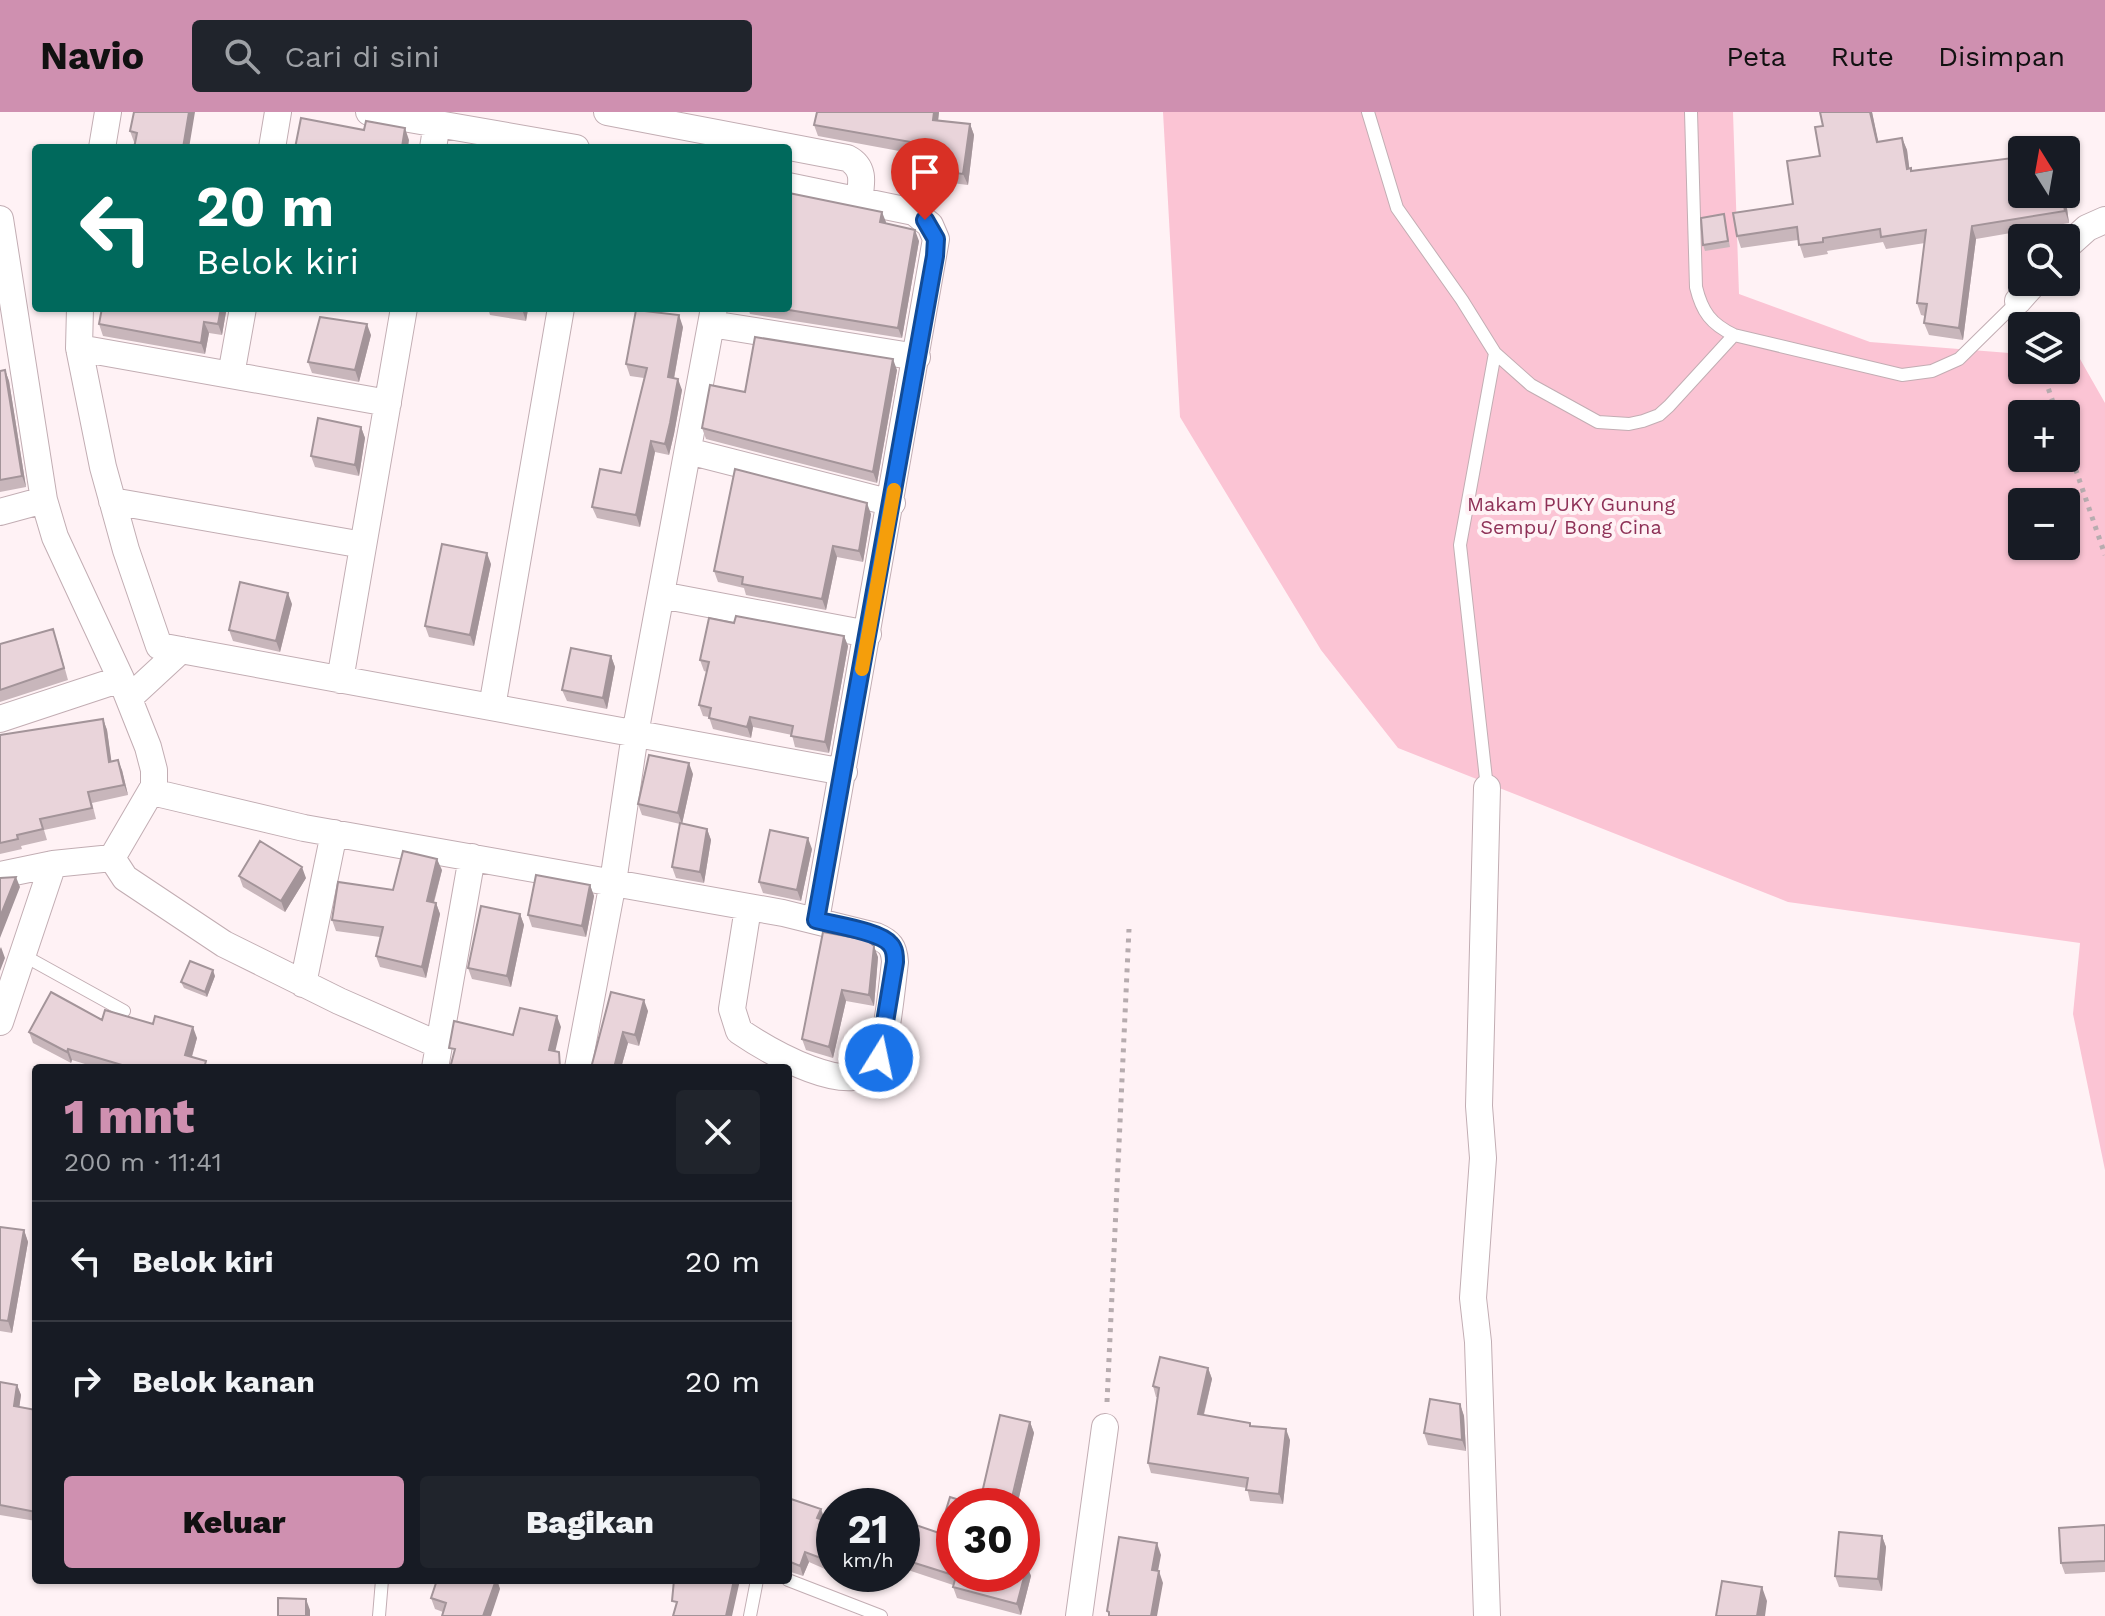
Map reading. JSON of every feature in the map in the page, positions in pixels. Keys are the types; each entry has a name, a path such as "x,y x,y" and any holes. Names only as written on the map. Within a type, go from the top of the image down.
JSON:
{"street":[{"path":"103,144 108,112"},
{"path":"273,144 278,112"},
{"path":"369,112 435,136 529,144"},
{"path":"607,112 774,144"},
{"path":"792,147 854,161 862,177 859,200"},
{"path":"792,187 914,212 925,220 936,239 892,503 816,920"},
{"path":"0,219 44,500 55,537 125,689 151,759 152,792 141,805 112,858"},
{"path":"2080,234 2105,220"},
{"path":"80,312 79,348 112,501 159,646 844,772"},
{"path":"231,375 242,312"},
{"path":"340,680 403,312"},
{"path":"492,707 560,312"},
{"path":"579,1064 613,882 635,734 713,316 917,357"},
{"path":"79,348 388,403"},
{"path":"688,451 892,503"},
{"path":"0,512 44,500"},
{"path":"112,501 363,545"},
{"path":"661,595 868,634"},
{"path":"0,719 125,689 181,650"},
{"path":"1487,788 1479,1106 1483,1158 1473,1298 1478,1342 1487,1616"},
{"path":"152,792 334,833 816,920 876,936 890,943 895,962 879,1058 875,1066 859,1075 839,1078 817,1072 739,1031 732,1009 748,908"},
{"path":"303,984 334,833"},
{"path":"112,858 125,878 224,944 437,1057 472,857"},
{"path":"0,875 53,864 112,858"},
{"path":"0,1022 53,864"},
{"path":"1079,1616 1105,1427"}],"lane":[{"path":"1368,112 1397,208 1495,353 1531,385 1598,422 1629,424 1659,415 1734,335"},
{"path":"1691,112 1696,287 1701,306 1710,321 1734,335 1902,375 1932,371 1959,359 2023,296"},
{"path":"1487,788 1460,545 1495,353"},
{"path":"21,954 124,1011"},
{"path":"792,1582 881,1616"},
{"path":"379,1616 382,1584"},
{"path":"750,1616 756,1584"}],"path":[{"path":"2077,472 2105,555"},
{"path":"1105,1427 1129,929"}],"green space":[{"name":"Makam PUKY Gunung Sempu/ Bong Cina","path":"1163,112 1733,112 1739,294 1870,342 2008,353 2008,384 2080,384 2080,359 2105,403 2105,1170 2073,1014 2080,943 1788,902 1398,748 1321,650 1180,417"}],"building":[{"path":"134,112 189,112 184,144 135,144 137,133 130,131"},
{"path":"817,112 934,112 933,120 970,124 963,174 908,167 911,142 814,125"},
{"path":"1820,112 1870,112 1877,142 1902,138 1907,169 1911,168 1911,171 2008,159 2008,208 2064,208 2065,211 1972,226 1959,328 1924,323 1927,304 1917,303 1926,230 1881,237 1880,229 1799,245 1797,227 1737,236 1733,213 1793,204 1787,161 1820,156 1815,127 1823,126"},
{"path":"301,118 364,130 366,121 405,128 402,144 296,144"},
{"path":"792,194 882,212 880,222 915,230 898,328 792,310"},
{"path":"1724,214 1728,241 1703,245 1701,218"},
{"path":"101,312 220,312 218,324 204,322 201,343 99,324"},
{"path":"636,312 679,315 668,377 678,379 670,423 665,444 651,441 636,515 592,507 600,469 621,473 647,368 626,364"},
{"path":"320,317 367,324 355,370 308,362"},
{"path":"755,337 893,359 873,472 702,428 710,385 745,392"},
{"path":"5,370 22,476 0,480 0,371"},
{"path":"318,418 361,427 355,465 311,456"},
{"path":"735,469 867,503 859,551 833,546 822,599 742,584 743,577 714,571"},
{"path":"442,544 487,553 470,635 425,626"},
{"path":"240,582 288,593 276,641 229,630"},
{"path":"736,616 844,636 825,742 791,736 793,726 750,717 747,727 709,718 711,708 699,705 709,662 700,660 709,618 734,623"},
{"path":"53,629 64,668 0,690 0,644"},
{"path":"571,648 611,656 603,698 562,690"},
{"path":"103,719 109,762 118,760 124,785 88,792 92,808 40,819 43,829 0,843 0,735"},
{"path":"649,755 689,763 678,813 638,804"},
{"path":"680,823 707,829 700,872 672,867"},
{"path":"770,830 808,838 797,890 759,882"},
{"path":"260,841 302,867 281,901 239,876"},
{"path":"403,851 437,859 427,901 436,903 422,967 376,956 383,927 332,920 338,882 393,890"},
{"path":"536,875 590,885 582,926 528,915"},
{"path":"16,877 0,917 0,878"},
{"path":"481,906 520,914 507,976 468,968"},
{"path":"823,932 867,940 874,946 869,995 842,990 829,1047 802,1039"},
{"path":"190,961 213,970 205,992 181,982"},
{"path":"51,992 102,1020 105,1010 153,1024 155,1016 193,1027 185,1055 206,1061 205,1064 119,1064 68,1049 67,1052 29,1032"},
{"path":"611,992 644,1000 635,1035 623,1032 615,1064 592,1064"},
{"path":"520,1008 557,1016 549,1050 559,1052 560,1064 451,1064 455,1049 449,1048 454,1021 513,1035"},
{"path":"0,1227 24,1230 8,1321 0,1320"},
{"path":"1160,1357 1208,1368 1198,1414 1250,1423 1250,1426 1286,1429 1279,1494 1246,1490 1248,1478 1148,1463 1159,1388 1153,1386"},
{"path":"0,1382 17,1385 14,1406 32,1409 32,1511 0,1505"},
{"path":"1430,1399 1460,1404 1462,1440 1424,1433"},
{"path":"1000,1415 1030,1422 1014,1488 983,1488"},
{"path":"792,1499 816,1507 816,1556 805,1552 800,1566 792,1563"},
{"path":"2105,1525 2105,1561 2061,1563 2059,1528"},
{"path":"920,1526 936,1532 936,1570 920,1565"},
{"path":"1839,1532 1882,1536 1878,1579 1835,1576"},
{"path":"1119,1537 1157,1543 1152,1570 1159,1571 1151,1616 1109,1616 1107,1611"},
{"path":"1722,1581 1762,1587 1757,1616 1716,1616"},
{"path":"436,1584 495,1584 483,1616 442,1616 446,1603 431,1598"},
{"path":"674,1584 733,1584 726,1616 673,1616 677,1602 672,1601"},
{"path":"972,1592 1020,1592 1017,1604"},
{"path":"278,1598 306,1599 306,1616 278,1616"}],"slow traffic":[{"path":"862,669 894,490"}],"route":[{"path":"879,1058 895,962 893,948 876,936 816,920 935,256 936,239 925,220"}]}
